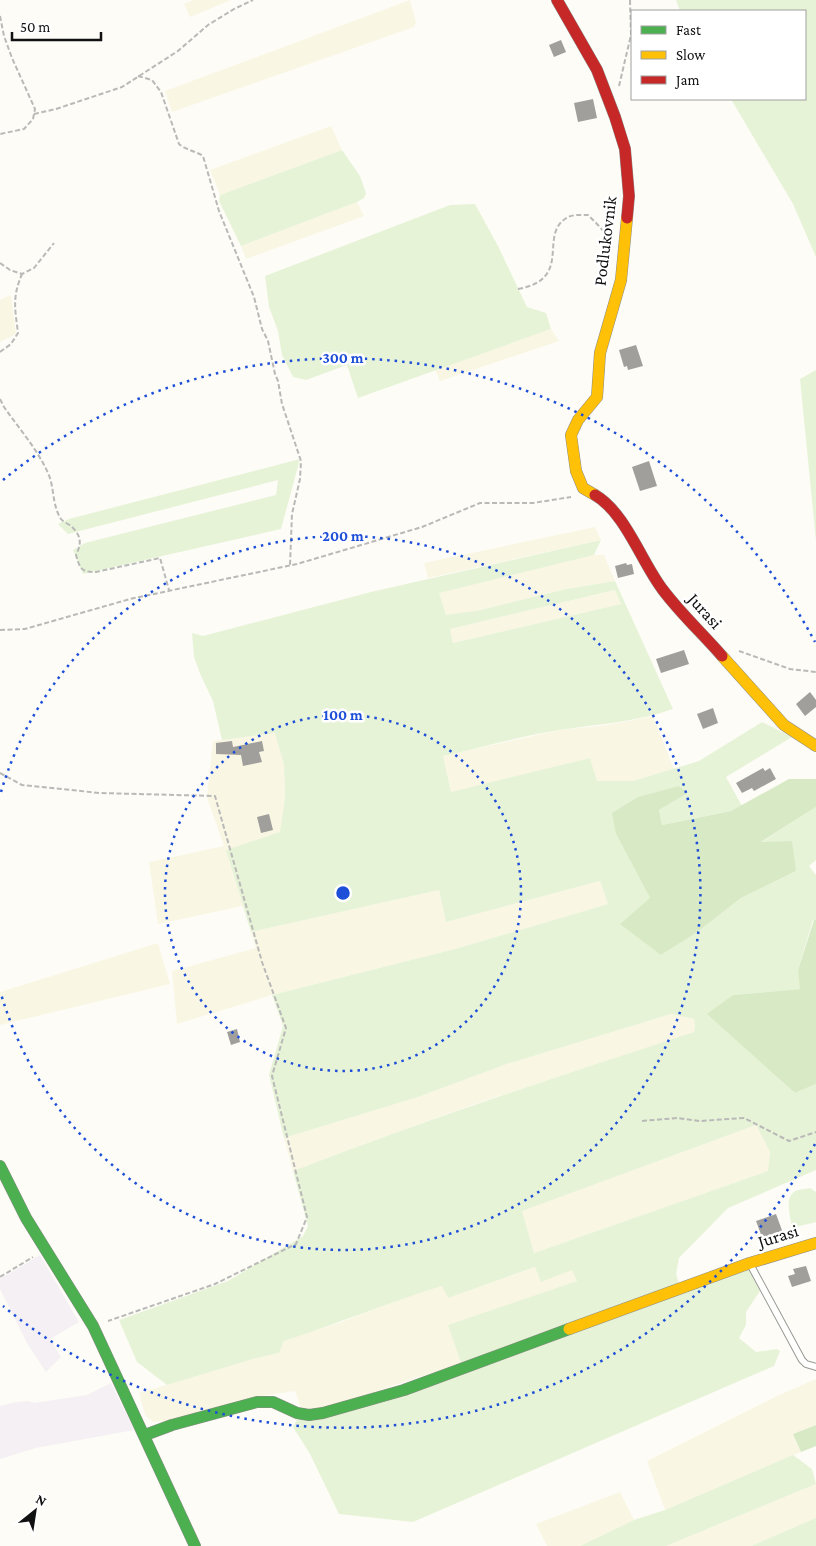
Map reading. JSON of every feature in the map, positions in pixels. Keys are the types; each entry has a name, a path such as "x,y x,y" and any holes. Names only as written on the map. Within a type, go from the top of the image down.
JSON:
{"street":[{"name":"Podlukovnik","path":"557,0 597,70 615,117 625,148 629,196 621,280 600,353 599,382 596,397 578,420 572,435 576,471 583,488"},
{"name":"Jurasi","path":"583,488 602,498 614,512 663,590 784,726 816,746"},
{"path":"0,1166 26,1218 93,1326 195,1546"},
{"name":"Jurasi","path":"145,1435 172,1425 257,1402 273,1402 297,1413 309,1415 323,1414 361,1404 750,1263 816,1243"}],"lane":[{"path":"750,1263 802,1360 806,1364 816,1367"}],"path":[{"path":"34,114 56,109 122,87 178,51 208,25 253,0"},
{"path":"619,87 631,35 630,0"},
{"path":"0,16 7,43 35,110 32,119 24,129 0,134"},
{"path":"138,76 152,80 161,92 179,144 203,156 219,211 246,274 262,329 268,341 282,404 301,461 300,479 292,514 290,565"},
{"path":"518,289 539,283 547,274 552,260 557,228 565,218 575,215 588,215 608,237 610,243"},
{"path":"0,352 11,344 18,333 14,305 15,290 22,274 34,268 54,243"},
{"path":"0,263 10,270 22,274"},
{"path":"0,399 40,458 50,479 57,509 62,520 73,527 80,540 81,546 76,555 79,567 86,572 96,572 160,558 170,591"},
{"path":"0,630 25,629 130,599 290,565 422,527 480,503 533,503 572,497 583,488"},
{"path":"732,649 790,669 816,672"},
{"path":"0,773 22,785 100,793 215,796 262,962 286,1028 272,1076 307,1217 296,1244 215,1284 93,1326"},
{"path":"642,1122 677,1118 700,1121 744,1118 789,1141 816,1132"},
{"path":"0,1277 46,1249"}],"shaded area":[{"path":"193,0 231,0 190,17 184,4"},
{"path":"410,0 416,22 414,27 172,112 165,91"},
{"path":"331,126 342,150 220,195 210,170"},
{"path":"357,202 364,216 246,259 241,246"},
{"path":"11,295 16,334 0,342 0,300"},
{"path":"551,329 559,341 440,381 435,369"},
{"path":"595,527 601,540 428,578 424,563"},
{"path":"589,555 604,555 615,581 566,589 476,611 446,616 438,593"},
{"path":"616,590 621,604 453,643 450,629"},
{"path":"653,716 674,769 633,781 597,781 590,758 451,793 443,756 559,730 607,725"},
{"path":"276,733 284,765 285,798 281,833 226,850 243,906 158,924 149,862 224,846 207,798 213,741"},
{"path":"600,881 608,904 455,949 272,995 177,1024 172,971 256,948 251,932 439,890 446,922"},
{"path":"158,943 170,984 0,1025 0,992"},
{"path":"671,1014 694,1019 694,1032 475,1104 293,1171 284,1138 418,1097 507,1064"},
{"path":"756,1125 770,1152 769,1171 534,1253 521,1211"},
{"path":"40,1255 79,1322 50,1339 61,1357 46,1372 27,1343 0,1289 0,1279"},
{"path":"536,1267 572,1270 578,1281 449,1325 461,1363 317,1411 301,1408 295,1391 262,1396 171,1421 153,1422 145,1415 139,1393 279,1353 284,1341 344,1321 411,1295 443,1286 448,1298"},
{"path":"816,1379 816,1425 793,1434 801,1452 665,1510 647,1461 777,1396"},
{"path":"111,1383 134,1430 36,1448 0,1459 0,1406 16,1402 29,1401 34,1403 87,1395"},
{"path":"816,1484 816,1518 751,1546 666,1546"},
{"path":"620,1492 634,1520 580,1546 547,1546 536,1524"}],"green space":[{"path":"676,0 816,0 816,257 793,204 732,100 806,100 806,10 680,10"},
{"path":"342,150 360,176 366,193 364,198 241,246 219,201 220,195"},
{"path":"475,204 498,246 527,307 546,313 551,329 358,398 347,365 306,380 293,377 282,355 278,331 269,307 265,276 450,205"},
{"path":"816,370 816,541 800,379"},
{"path":"300,459 281,529 83,574 73,550 85,543 276,495 278,480 68,534 58,524 69,519"},
{"path":"601,540 594,555 439,593 446,615 476,611 566,589 615,581 673,709 631,720 530,735 443,756 451,792 590,758 597,781 633,781 699,761 762,722 792,737 726,777 742,806 731,811 662,825 659,810 688,793 679,786 616,834 650,898 661,955 696,933 741,898 796,871 760,843 816,807 816,860 809,866 816,875 816,920 813,920 798,970 801,989 733,995 766,1066 795,1093 816,1084 816,1170 728,1208 679,1258 676,1274 679,1284 461,1363 448,1325 577,1281 572,1270 541,1282 535,1267 448,1298 442,1286 284,1341 279,1353 167,1385 137,1362 119,1320 228,1281 303,1236 308,1226 293,1171 442,1116 694,1032 694,1019 671,1014 507,1064 418,1097 284,1138 269,1075 283,1026 272,995 455,949 608,904 600,881 446,922 439,890 251,932 226,850 280,832 285,798 284,765 275,733 222,740 213,701 194,657 192,633 203,636 371,592","holes":["615,590 621,604 453,643 450,629","756,1125 770,1152 768,1171 534,1253 522,1211"]},
{"path":"789,779 816,779 816,807 761,842 792,841 796,871 741,898 696,933 661,955 620,924 650,898 616,834 612,813 638,797 679,786 688,793 659,810 662,825 731,811"},
{"path":"814,920 816,920 816,1084 795,1093 707,1014 733,995 800,989 798,970"},
{"path":"810,1188 816,1192 816,1222 792,1228 789,1199 797,1190"},
{"path":"749,1269 760,1291 746,1312 746,1325 739,1338 756,1352 777,1349 780,1351 774,1366 413,1522 339,1514 310,1454 293,1427 297,1420"},
{"path":"816,1425 816,1446 801,1452 793,1434"},
{"path":"793,1455 812,1469 816,1484 666,1546 580,1546 634,1520 665,1510"},
{"path":"816,1518 816,1546 751,1546"}],"building":[{"path":"561,40 566,52 554,57 549,45"},
{"path":"593,99 597,118 578,122 574,103"},
{"path":"636,345 643,366 628,370 627,366 624,367 619,350"},
{"path":"649,461 657,486 640,491 632,467"},
{"path":"626,563 627,565 632,564 634,574 618,578 615,566"},
{"path":"684,650 689,664 661,673 656,659"},
{"path":"810,692 816,700 816,707 805,716 796,704"},
{"path":"713,708 718,723 703,729 697,714"},
{"path":"232,741 233,747 262,741 264,751 259,752 262,762 243,766 241,755 216,754 216,743"},
{"path":"763,768 765,771 770,768 776,779 754,791 752,788 742,793 736,783"},
{"path":"269,814 273,830 261,833 257,817"},
{"path":"237,1029 240,1042 231,1045 227,1032"},
{"path":"776,1214 783,1233 763,1240 756,1221"},
{"path":"806,1266 811,1281 792,1287 788,1276 795,1274 793,1269"}],"traffic: fast":[{"path":"0,1166 26,1218 93,1326 195,1546"},
{"path":"145,1435 172,1425 257,1402 273,1402 297,1413 309,1415 323,1413 404,1390 569,1329"}],"traffic: slow":[{"path":"595,495 583,488 576,471 571,435 578,420 597,397 600,353 621,280 627,218"},
{"path":"722,656 784,725 816,746"},
{"path":"569,1329 750,1263 816,1243"}],"traffic: jam":[{"path":"557,0 597,70 615,117 625,149 629,196 627,218"},
{"path":"595,495 606,503 624,525 655,579 670,599 722,656"}]}
